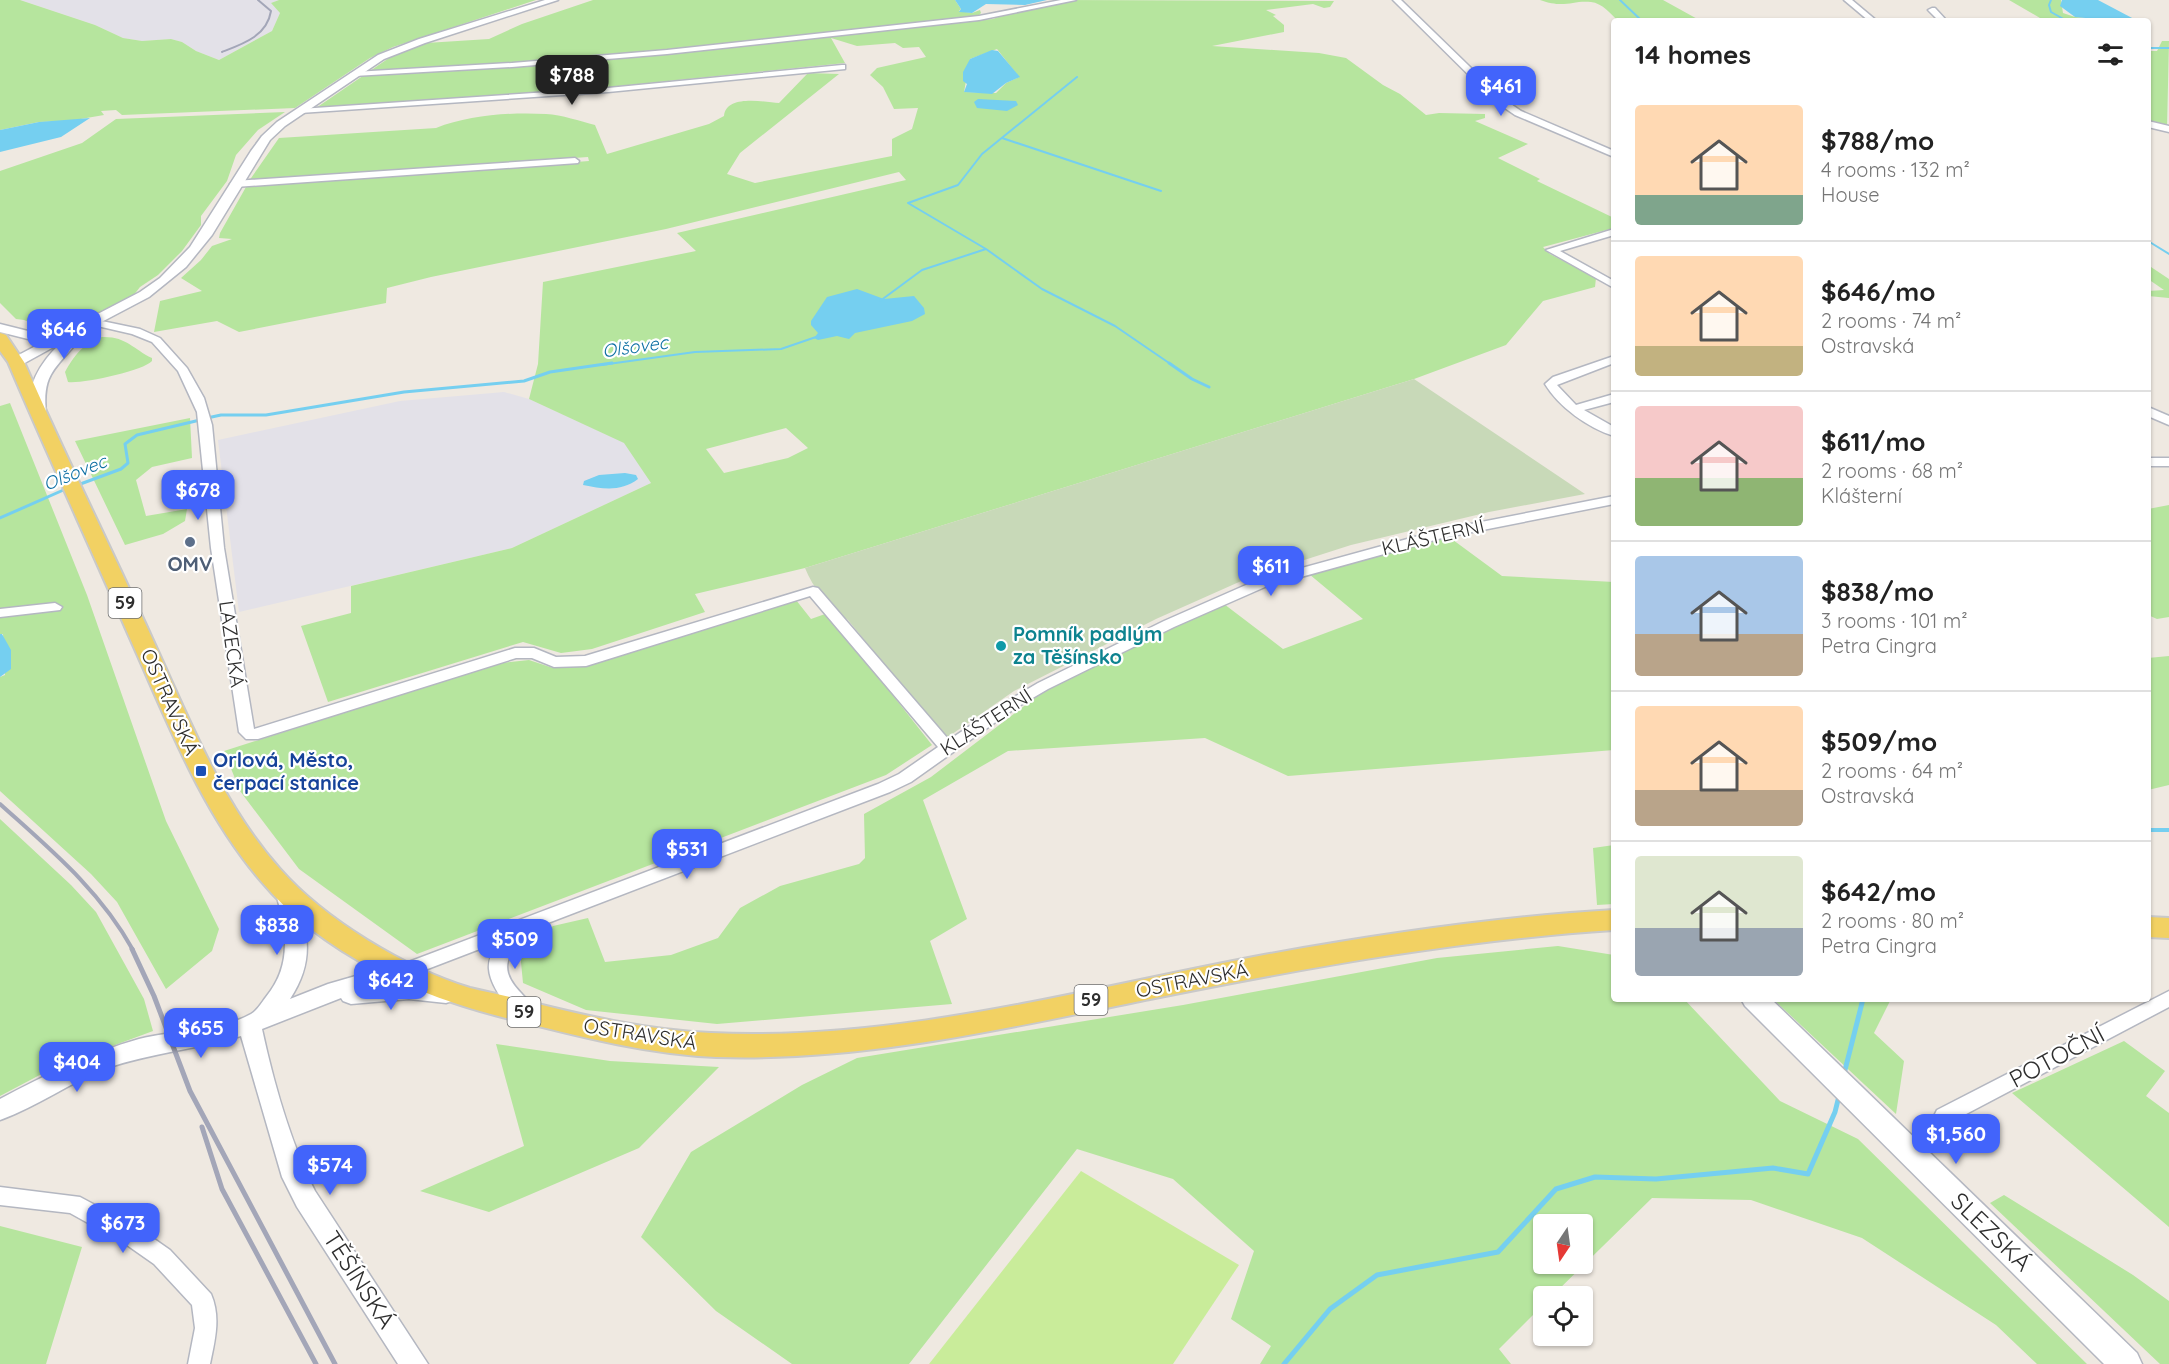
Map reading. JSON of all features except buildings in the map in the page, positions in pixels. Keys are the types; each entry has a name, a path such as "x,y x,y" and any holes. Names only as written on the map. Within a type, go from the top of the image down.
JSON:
{"main road":[{"name":"59","path":"0,338 16,362"},
{"name":"OSTRAVSKÁ","path":"16,362 212,791 241,839 286,893 336,931 404,971 459,995 635,1036 683,1043 782,1046 840,1042 970,1025 1362,947 1493,929 1607,922"},
{"path":"2151,927 2169,928"},
{"name":"SLEZSKÁ","path":"1757,1002 2126,1364"}],"street":[{"path":"16,362 37,356 88,328 154,288 183,264 201,241 266,138 300,111 354,74 381,57 416,44 555,0"},
{"path":"354,74 512,65 667,52 979,18 1072,0"},
{"path":"1397,0 1499,100 1518,113 1611,153"},
{"path":"1848,0 1869,18"},
{"path":"1932,10 1940,18"},
{"path":"300,111 608,90 842,66"},
{"path":"2151,125 2169,129"},
{"path":"235,184 575,161"},
{"path":"1611,233 1551,250 1611,283"},
{"path":"1601,236 1611,241"},
{"path":"0,328 18,334 39,336 88,328"},
{"path":"39,414 38,388 43,371 55,355 88,328"},
{"name":"LAZECKÁ","path":"88,328 124,328 155,339 178,364 198,395 208,424 207,447 215,533 237,687 247,732 252,735 515,653 534,653 554,662 586,661 813,591 947,747"},
{"path":"1611,360 1557,379 1551,384 1555,394 1611,430"},
{"path":"1575,409 1611,399"},
{"path":"2151,412 2169,421"},
{"path":"2151,462 2169,462"},
{"name":"KLÁŠTERNÍ","path":"404,971 884,788 904,778 947,747 1043,686 1169,624 1260,584 1440,534 1611,501"},
{"path":"0,613 55,607"},
{"path":"256,1021 290,981 296,965 295,926 286,893"},
{"path":"524,924 500,953 496,965 498,978 507,993 529,1013"},
{"path":"0,1110 75,1071 101,1061 141,1048 210,1036 328,993 404,971"},
{"path":"328,993 349,995 409,990 459,995"},
{"name":"POTOČNÍ","path":"1944,1116 2169,998"},
{"name":"TĚŠÍNSKÁ","path":"256,1021 256,1053 291,1169 306,1199 414,1364"},
{"path":"0,1196 73,1204 132,1236 162,1257 203,1301 206,1328 199,1364"}],"shaded area":[{"path":"20,0 279,0 271,3 280,13 272,31 219,60 171,39 142,41 123,38 95,25"},
{"path":"504,392 529,399 625,443 651,483 512,548 239,612 218,440 400,401"}],"green space":[{"path":"0,0 20,0 95,25 123,38 142,41 171,39 182,42 196,51 219,60 272,31 280,13 271,3 279,0 536,0 393,47 370,58 295,108 122,115 116,110 101,111 104,115 69,121 39,122 0,130"},
{"path":"593,0 955,0 961,9 959,11 972,13 980,10 981,13 976,18 828,33 993,19 1024,7 1058,0 1334,1 1330,7 1324,8 1313,4 1266,10 1276,15 1273,16 1284,25 1284,32 1212,46 1319,53 1346,58 1383,85 1400,94 1426,115 1485,114 1485,118 1475,121 1528,144 1498,158 1540,179 1537,181 1611,217 1611,229 1543,247 1550,254 1596,278 1595,287 1543,301 1506,345 1414,379 805,568 695,594 705,612 592,649 561,653 523,642 328,702 301,626 351,613 351,586 512,548 651,483 624,443 529,399 538,364 543,282 696,251 677,233 906,180 899,172 666,229 431,277 387,288 386,303 239,332 217,321 154,332 160,301 202,291 181,278 201,260 212,246 232,239 219,238 220,233 246,187 589,161 588,157 249,181 279,138 436,128 490,115 546,114 595,125 607,154 709,124 724,116 726,109 738,102 779,103 808,73 839,74 740,153 727,174 755,183 892,156 892,139 912,129 918,108 894,109 883,87 870,75 877,68 926,57 919,47 903,48 895,43 857,46 831,38 845,63 590,89 316,108 389,58 410,48 426,43 489,39 522,24","holes":["997,49 1019,77 1006,83 996,93 964,92 970,59","786,428 808,448 788,458 724,473 706,449"]},
{"path":"1540,0 1663,0 1696,18 1615,18 1595,3 1549,3"},
{"path":"2009,0 2061,0 2063,13 2085,18 2040,18"},
{"path":"2162,41 2169,41 2167,128 2151,125 2151,51 2157,51"},
{"path":"285,112 258,130 236,155 227,181 201,216 201,225 182,251 158,275 140,287 133,296 83,325 52,331 16,319 0,303 0,171 82,143 116,119"},
{"path":"2151,267 2169,279 2169,298 2151,296 2151,291 2164,290 2151,281"},
{"path":"102,337 123,341 152,358 152,361 137,369 112,376 68,382 65,372 76,355 90,342"},
{"path":"1414,379 1585,494 1489,512 1351,545 1248,578 1156,619 1014,691 945,739 848,620 822,597 805,568"},
{"path":"10,403 87,595 166,821 219,929 212,951 166,989 117,902 91,874 0,791 0,677 5,675 3,634 0,634 0,406"},
{"path":"190,418 192,458 152,467 136,480 146,516 187,509 185,521 163,534 125,545 75,441"},
{"path":"2169,505 2169,617 2157,619 2151,616 2151,508"},
{"path":"1449,537 1502,576 1611,582 1611,750 1288,776 1205,738 1008,751 923,800 967,919 930,941 952,1004 717,1024 586,1010 523,983 520,952 553,926 588,918 605,962 671,955 718,938 740,908 780,886 859,864 865,858 864,814 931,777 1049,687 1224,604 1283,649 1363,619 1309,574"},
{"path":"796,600 811,619 828,613 932,745 886,775 417,954 299,869 240,791 224,751 502,663 529,660 553,668 587,666"},
{"path":"2169,656 2169,785 2151,789 2151,658"},
{"path":"0,819 71,885 96,912 144,999 153,1031 53,1068 0,1096"},
{"path":"1611,845 1611,904 1597,905 1593,848"},
{"path":"1558,946 1611,955 1611,1002 1687,1002 1780,1101 1858,1139 2087,1364 2037,1364 1996,1325 1862,1238 1751,1200 1652,1198 1593,1256 1593,1214 1533,1214 1533,1274 1574,1274 1562,1286 1533,1286 1533,1315 1499,1349 1511,1364 1260,1364 1271,1346 1231,1319 1254,1251 1173,1179 1077,1149 909,1364 792,1364 716,1311 641,1237 691,1152 802,1085 857,1058 1183,1005 1437,958"},
{"path":"1776,1002 1890,1002 1874,1033 1904,1061 1896,1114"},
{"path":"2124,1041 2165,1071 2146,1096 2169,1113 2169,1227 2012,1093"},
{"path":"496,1044 610,1061 719,1067 639,1148 489,1212 420,1191 524,1146"},
{"path":"1081,1171 1239,1265 1173,1364 929,1364"},
{"path":"2004,1195 2133,1275 2169,1301 2169,1364 2160,1364 1990,1203"},
{"path":"0,1226 82,1247 46,1364 0,1364"}],"water":[{"path":"955,0 1047,0 1025,5 986,4 972,13 959,12 961,9"},
{"path":"2062,0 2098,0 2132,18 2075,17 2060,6"},
{"path":"992,50 998,51 1020,77 1006,83 992,94 964,92 967,84 963,81 963,72 970,59"},
{"path":"978,99 1016,101 1018,105 1007,111 977,108 974,102"},
{"path":"90,118 61,137 0,152 0,130 39,122"},
{"path":"857,289 884,299 914,296 924,308 925,314 912,321 855,333 849,339 837,336 818,340 814,338 818,333 811,325 811,321 827,297"},
{"path":"625,473 636,475 638,479 618,488 583,485 584,481 599,475"},
{"path":"0,634 11,650 11,669 0,677"}],"waterway":[{"path":"1620,0 1639,18"},
{"path":"2051,0 2049,5 2051,12 2062,18"},
{"path":"2151,48 2169,48"},
{"name":"Olšovec","path":"986,249 908,203 958,185 982,154 1077,77"},
{"path":"1002,138 1161,191"},
{"path":"2151,243 2169,254"},
{"name":"Olšovec","path":"880,301 922,270 986,249"},
{"path":"986,249 1042,289 1115,326 1172,365"},
{"name":"Olšovec","path":"601,365 695,352 781,349 816,337"},
{"name":"Olšovec","path":"207,418 221,415 266,415 404,392 524,381 550,372 612,363"},
{"path":"1169,363 1192,379 1209,387"},
{"name":"Olšovec","path":"75,486 121,469 128,463 125,444 137,435 200,420"},
{"name":"Olšovec","path":"0,518 68,488"},
{"path":"2151,830 2169,830"},
{"path":"1844,1074 1862,1002"},
{"path":"1284,1364 1330,1309 1377,1275 1498,1252 1556,1189 1595,1177 1656,1179 1773,1168 1808,1174 1835,1112 1839,1096"}],"railway":[{"path":"222,52 253,38 265,27 271,11 258,0"},
{"path":"0,804 90,889 120,928 133,950"},
{"path":"132,949 154,996 190,1091 335,1364"},
{"path":"202,1127 222,1189 316,1364"}],"place":[{"name":"OMV","path":"190,542"},
{"name":"Pomník padlým za Těšínsko","path":"1001,646"},
{"name":"Orlová, Město, čerpací stanice","path":"201,771"}]}
